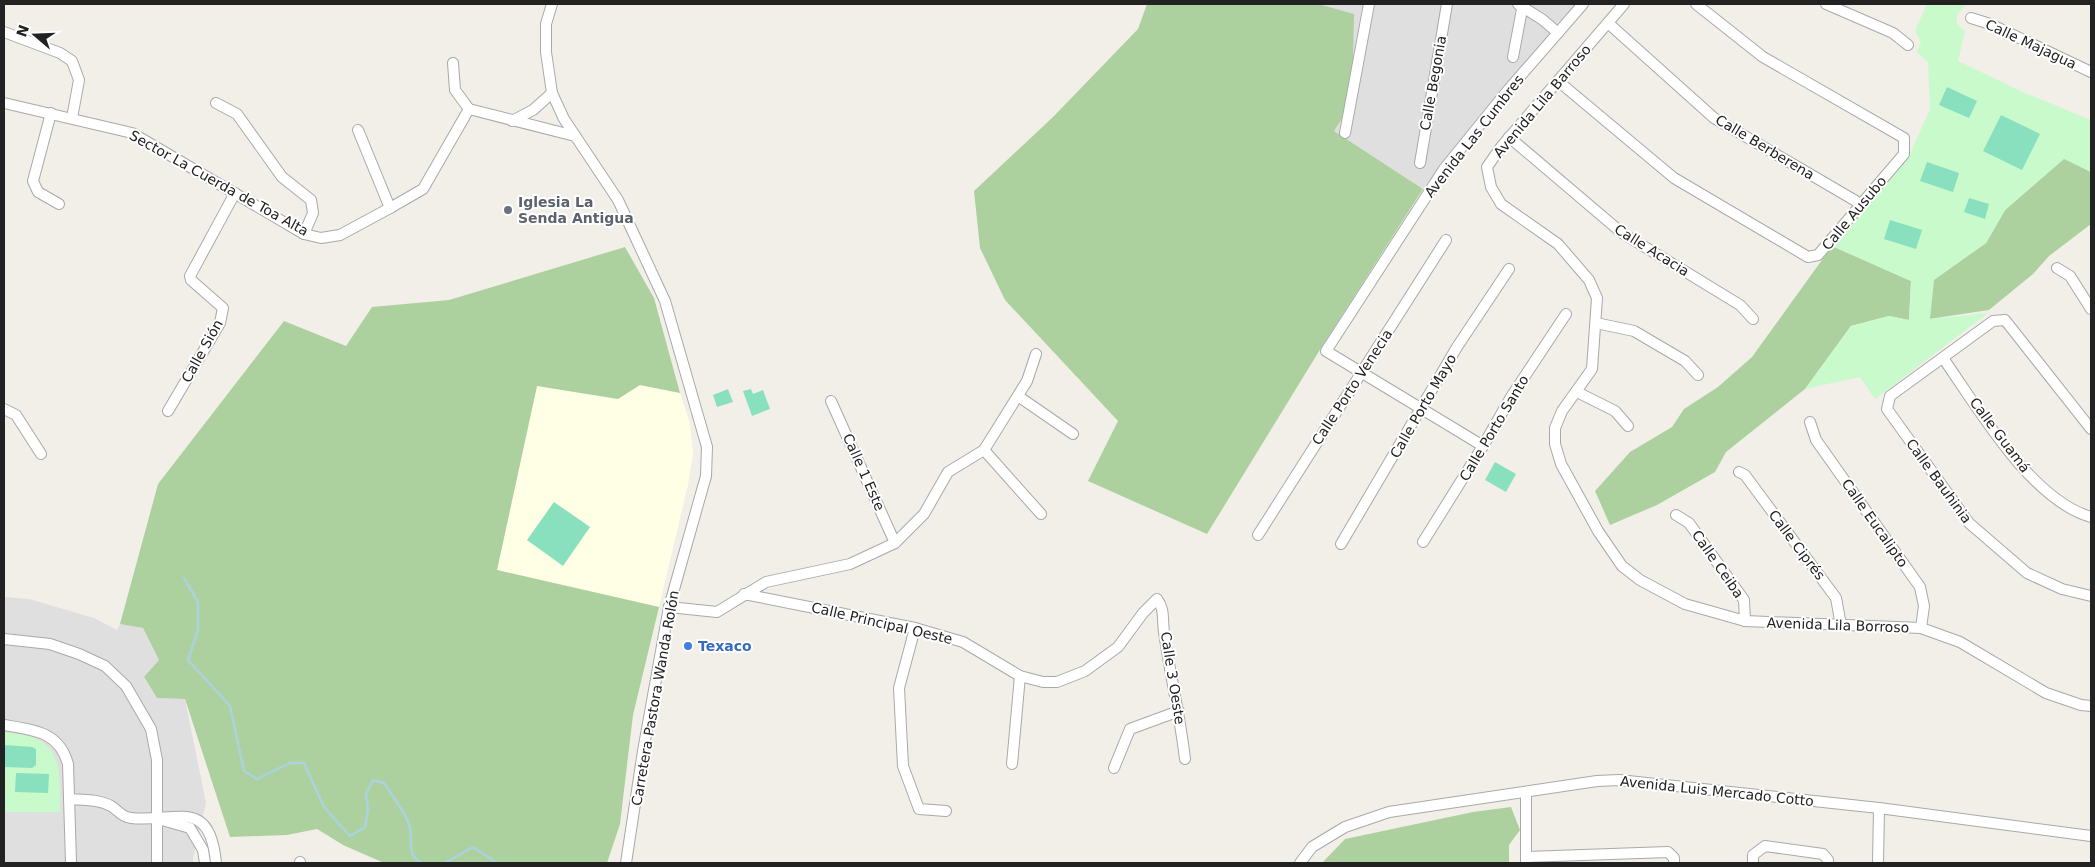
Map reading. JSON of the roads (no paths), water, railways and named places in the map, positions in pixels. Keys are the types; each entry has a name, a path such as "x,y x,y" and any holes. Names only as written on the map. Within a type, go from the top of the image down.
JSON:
{"street":[{"name":"Carretera Pastora Wanda Rolón","path":"552,4 546,24 546,52 552,94 564,120 618,200 665,301 706,447 706,476 669,607 643,751 626,863"},
{"path":"1345,133 1369,4"},
{"name":"Calle Begonia","path":"1420,162 1447,4"},
{"name":"Avenida Las Cumbres","path":"1361,372 1326,350 1444,169 1509,89 1583,4"},
{"name":"Avenida Lila Barroso","path":"1598,531 1561,464 1555,444 1556,428 1562,411 1592,369 1597,298 1589,280 1558,244 1501,204 1491,187 1487,167 1509,138 1624,4"},
{"name":"Calle Ausubo","path":"1558,81 1674,178 1808,257 1818,255 1904,154 1904,138 1763,58 1696,4"},
{"path":"1826,4 1893,32 1908,45"},
{"path":"1513,56 1521,5 1558,33"},
{"name":"Calle Majagua","path":"1971,18 1990,24 2091,72"},
{"name":"Calle Berberena","path":"1608,23 1714,118 1861,204"},
{"path":"4,32 60,53 72,61 79,80 72,118"},
{"path":"453,63 456,90 469,109 576,136"},
{"path":"512,121 534,110 552,94"},
{"path":"216,102 237,114 282,177 311,200 313,213 304,234"},
{"name":"Sector La Cuerda de Toa Alta","path":"4,103 132,133 304,234 321,238 340,235 423,189 469,109"},
{"path":"51,113 33,181 38,192 59,204"},
{"path":"358,130 390,208"},
{"name":"Calle Acacia","path":"1509,138 1622,233 1740,305 1753,318"},
{"name":"Calle Sión","path":"168,411 220,324 223,308 191,280 190,276 235,193"},
{"name":"Calle Porto Venecia","path":"1258,535 1446,240"},
{"path":"2056,268 2070,276 2091,309"},
{"name":"Calle Porto Mayo","path":"1341,544 1457,347 1509,270"},
{"name":"Calle Porto Santo","path":"1423,542 1511,397 1566,314"},
{"name":"Calle Bauhinia","path":"2091,429 2006,320 1994,322 1890,396 1887,409 1968,523 2027,573 2062,589 2091,596"},
{"path":"1596,323 1634,330 1685,361 1698,375"},
{"path":"669,607 718,612 766,582 850,564 895,543 924,514 948,472 984,450 1027,381 1036,354"},
{"name":"Calle Guamá","path":"1943,358 2020,466 2057,501 2091,517"},
{"path":"1361,372 1483,446"},
{"path":"1577,392 1615,411 1628,426"},
{"path":"1018,396 1073,434"},
{"name":"Calle 1 Este","path":"831,401 895,543"},
{"path":"4,409 16,415 42,454"},
{"name":"Calle Eucalipto","path":"1810,422 1816,440 1920,587 1924,606 1921,628"},
{"path":"984,450 1041,514"},
{"name":"Calle Ciprés","path":"1739,472 1745,475 1836,598 1841,625"},
{"name":"Calle Ceiba","path":"1676,515 1689,523 1744,600 1745,621"},
{"name":"Avenida Lila Borroso","path":"1598,531 1622,566 1640,580 1685,604 1745,621 1921,628 1960,642 2046,694 2081,705 2091,706"},
{"name":"Calle Principal Oeste","path":"744,594 915,628 964,642 1020,676 1042,682 1057,682 1085,671 1118,648 1143,613 1157,599"},
{"name":"Calle 3 Oeste","path":"1157,599 1162,606 1164,631 1179,711 1185,759"},
{"path":"915,628 899,688 903,766 919,809 946,810"},
{"path":"4,639 50,644 79,654 105,666 126,686 151,729 157,760 157,863"},
{"path":"1012,764 1020,676"},
{"path":"1114,768 1130,729 1179,711"},
{"path":"4,725 49,736 65,753 68,764 71,863"},
{"name":"Avenida Luis Mercado Cotto","path":"1300,863 1312,848 1345,826 1380,815 1597,781 1620,780 1879,808 2091,836"},
{"path":"1526,792 1526,860 1601,859 1668,852 1674,858 1674,863"},
{"path":"69,799 97,801 112,807 120,814 129,818 156,818 181,815 207,827 215,846 216,863"},
{"path":"1878,863 1879,808"},
{"path":"156,818 190,828 203,850 205,863"},
{"path":"1753,863 1753,855 1765,846 1823,854 1828,863"}],"waterway":[{"path":"184,578 198,602 198,630 188,660 230,706 244,771 257,779 290,763 304,763 324,807 350,836 365,827 368,810 366,794 373,780 384,783 407,819 414,857 423,863"},
{"path":"445,863 473,847 494,861 494,863"}],"place":[{"name":"Iglesia La Senda Antigua","path":"508,210"},
{"name":"Texaco","path":"688,646"}]}
